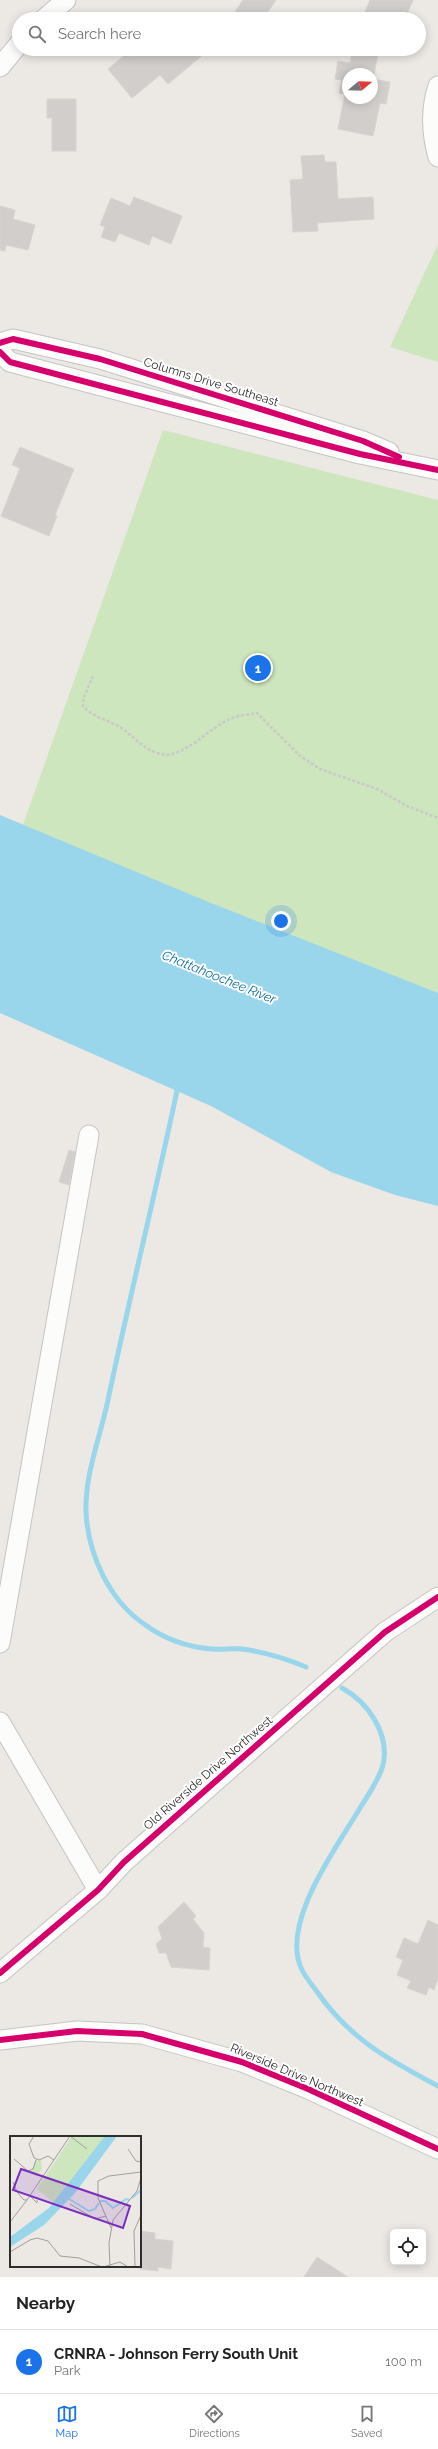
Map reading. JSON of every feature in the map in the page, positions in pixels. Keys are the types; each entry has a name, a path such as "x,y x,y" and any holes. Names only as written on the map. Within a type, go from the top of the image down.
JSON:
{"street":[{"path":"52,12 66,0"},
{"path":"0,67 12,52"},
{"path":"438,86 432,102 432,130 438,156"},
{"name":"Columns Drive Southeast","path":"0,343 13,339 100,359 363,441 412,463"},
{"name":"Columns Drive Southeast","path":"0,352 10,362 136,393 360,454 412,463 438,470"},
{"path":"136,393 142,372"},
{"path":"0,1643 89,1135"},
{"name":"Old Riverside Drive Northwest","path":"0,1973 98,1890 124,1862 385,1632 438,1597"},
{"path":"0,1722 98,1890"},
{"name":"Riverside Drive Northwest","path":"0,2040 77,2031 142,2034 242,2062 308,2089 438,2149"}],"path":[{"path":"93,676 84,697 83,706 87,711 109,720 124,730 140,745 161,754 173,756 230,719 257,713 300,755 320,769 377,789 407,806 438,818"}],"green space":[{"path":"438,244 438,362 390,347"},
{"path":"163,430 438,500 438,1021 19,836"}],"water":[{"name":"Chattahoochee River","path":"0,815 206,901 438,993 438,1206 395,1195 331,1172 211,1106 0,1013"}],"building":[{"path":"243,0 276,0 268,12 235,12"},
{"path":"370,0 413,0 408,12 365,12"},
{"path":"124,56 202,56 168,84 160,75 132,98 108,69"},
{"path":"352,56 378,56 375,68 342,68 342,80 335,79 338,61 350,63"},
{"path":"342,80 342,94 339,93"},
{"path":"378,80 390,82 386,104 380,103 373,136 338,129 343,104 378,104"},
{"path":"47,99 76,99 76,151 52,151 52,118 47,118"},
{"path":"324,155 325,162 336,162 338,199 373,197 374,219 317,223 318,231 293,232 290,180 303,179 301,156"},
{"path":"134,197 182,216 171,244 152,236 149,245 119,233 115,242 101,237 105,227 100,225 111,198 130,206"},
{"path":"0,206 15,210 13,219 35,225 28,250 6,245 5,251 0,250"},
{"path":"20,447 74,469 55,515 57,516 49,536 1,516 20,468 12,465"},
{"path":"69,1150 75,1152 69,1185 59,1182"},
{"path":"184,1902 196,1916 193,1919 204,1933 203,1947 210,1948 209,1970 171,1967 166,1953 159,1953 156,1944 162,1939 158,1927"},
{"path":"428,1920 438,1925 438,1979 434,1990 429,1987 426,1995 407,1988 411,1981 397,1975 403,1960 396,1957 404,1938 418,1944"},
{"path":"141,2231 155,2233 155,2239 173,2241 171,2269 158,2267 158,2271 140,2269"},
{"path":"317,2257 348,2277 304,2277"}],"waterway":[{"path":"178,1086 108,1400 90,1469 86,1498 86,1512 91,1544 103,1575 120,1602 144,1624 160,1634 185,1644 212,1649 250,1650 274,1656 306,1667"},
{"path":"342,1688 352,1694 368,1710 375,1720 383,1742 383,1765 373,1787 325,1864 314,1886 304,1909 298,1931 297,1951 305,1976 330,2009 343,2023 357,2036 387,2057 438,2086"}],"cycle path":[{"path":"0,343 13,339 100,359 363,441 399,457"},
{"path":"0,352 10,362 360,454 438,470"},
{"path":"0,1973 98,1890 124,1862 385,1632 438,1597"},
{"path":"0,2040 77,2031 142,2034 242,2062 308,2089 438,2149"}],"place":[{"name":"CRNRA - Johnson Ferry South Unit","path":"258,668"}]}
